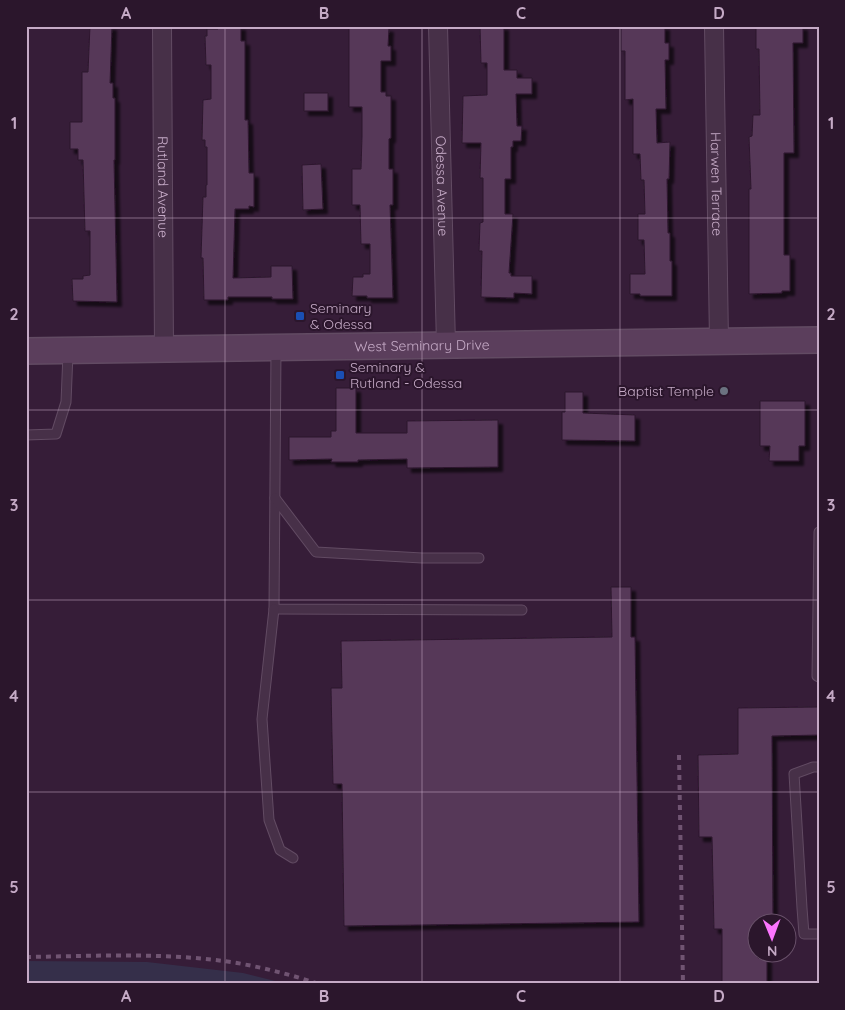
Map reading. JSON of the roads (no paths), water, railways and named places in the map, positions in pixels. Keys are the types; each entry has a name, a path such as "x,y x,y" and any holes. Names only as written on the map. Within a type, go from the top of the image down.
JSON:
{"main road":[{"name":"West Seminary Drive","path":"26,351 819,340"}],"street":[{"name":"Rutland Avenue","path":"162,26 164,349"},
{"name":"Odessa Avenue","path":"438,26 446,345"},
{"name":"Harwen Terrace","path":"714,26 719,342"}],"lane":[{"path":"276,347 274,609 262,719 269,820 280,850 293,858"},
{"path":"26,434 56,434 66,402 68,350"},
{"path":"275,498 316,552 422,558 479,558"},
{"path":"819,532 817,676 819,677"},
{"path":"274,609 522,610"},
{"path":"819,767 813,767 794,774 804,934 819,934"}],"railway":[{"path":"679,755 683,984"},
{"path":"26,957 132,955 185,957 258,967 319,984"}],"place":[{"name":"Seminary & Odessa","path":"300,316"},
{"name":"Seminary & Rutland - Odessa","path":"340,375"},
{"name":"Baptist Temple","path":"724,391"}]}
